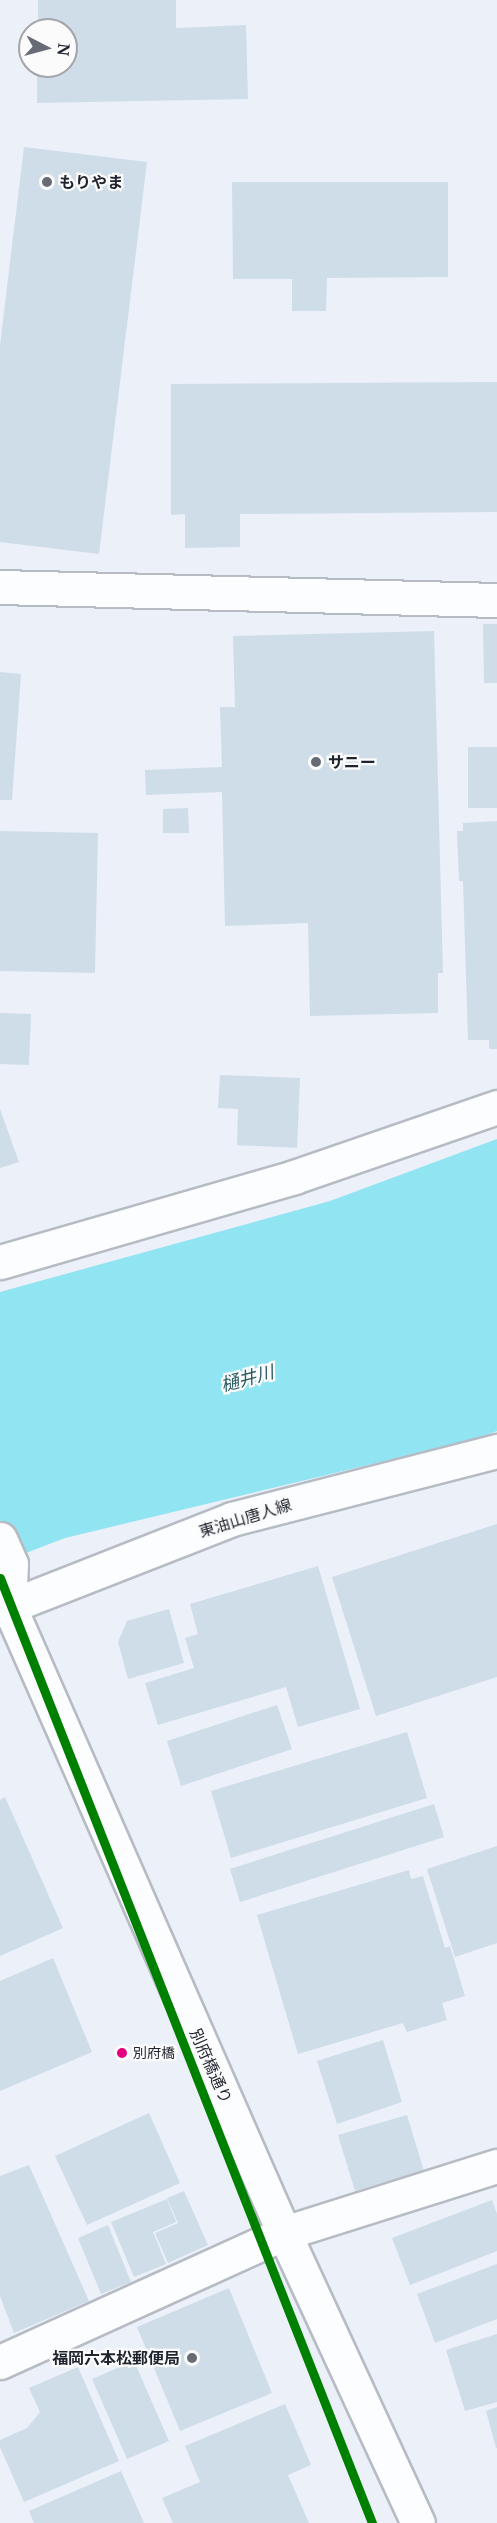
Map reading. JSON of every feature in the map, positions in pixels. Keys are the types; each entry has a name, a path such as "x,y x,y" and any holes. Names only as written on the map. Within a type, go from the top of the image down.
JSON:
{"main road":[{"path":"0,587 497,600"},
{"path":"0,1262 294,1177 497,1107"},
{"name":"東油山唐人線","path":"3,1606 232,1519 497,1451"},
{"name":"別府橋通り","path":"5,1551 3,1606 284,2233 418,2523"},
{"path":"0,2362 284,2233 497,2166"}],"water":[{"name":"樋井川","path":"497,1139 497,1431 476,1439 65,1538 0,1563 0,1292 330,1201"}],"building":[{"path":"38,0 176,0 176,28 246,25 248,99 37,103 37,78 78,78 78,18 38,18"},
{"path":"24,147 147,162 99,554 0,542 0,345"},
{"path":"232,182 448,182 448,277 327,278 326,311 292,311 292,279 233,279"},
{"path":"497,382 497,512 240,514 240,547 185,548 185,514 171,515 171,384"},
{"path":"483,624 497,624 497,683 484,683"},
{"path":"434,631 443,973 438,973 438,1013 310,1016 308,923 225,926 222,792 146,795 145,770 222,767 220,707 235,707 233,636"},
{"path":"0,672 21,674 12,800 0,800"},
{"path":"468,747 497,747 497,808 468,808"},
{"path":"188,808 189,833 163,833 163,809"},
{"path":"497,821 497,1049 489,1049 489,1040 468,1040 463,881 459,881 457,831 463,831 463,823"},
{"path":"0,831 98,833 95,973 0,971"},
{"path":"0,1013 31,1014 29,1065 0,1064"},
{"path":"220,1075 300,1078 297,1148 237,1145 238,1109 218,1108"},
{"path":"0,1109 19,1162 0,1168"},
{"path":"497,1524 497,1677 376,1716 332,1577"},
{"path":"318,1566 360,1709 298,1727 286,1687 158,1725 145,1683 194,1668 185,1638 198,1634 190,1604"},
{"path":"169,1609 184,1663 128,1679 118,1642 127,1621"},
{"path":"277,1705 292,1749 181,1786 167,1741"},
{"path":"407,1732 427,1798 231,1858 211,1791"},
{"path":"5,1797 63,1928 0,1956 0,1800"},
{"path":"434,1804 444,1837 240,1902 230,1869"},
{"path":"497,1846 497,1943 455,1957 427,1869"},
{"path":"409,1870 411,1879 423,1876 445,1948 450,1946 465,1996 442,2003 447,2020 407,2032 403,2023 298,2054 257,1915"},
{"path":"53,1958 92,2052 0,2091 0,1981"},
{"path":"383,2040 402,2102 337,2124 317,2061"},
{"path":"149,2113 180,2183 87,2225 55,2156"},
{"path":"407,2115 424,2171 355,2191 338,2135"},
{"path":"29,2165 89,2301 14,2333 0,2296 0,2176"},
{"path":"184,2191 208,2245 168,2263 155,2233 178,2223 167,2198"},
{"path":"167,2199 176,2222 153,2232 166,2264 134,2277 111,2222"},
{"path":"492,2200 497,2214 497,2251 410,2285 392,2238"},
{"path":"108,2225 131,2282 101,2294 78,2238"},
{"path":"497,2264 497,2319 435,2343 417,2294"},
{"path":"229,2288 272,2393 180,2431 137,2327"},
{"path":"497,2334 497,2402 465,2411 446,2350"},
{"path":"134,2361 169,2441 127,2459 92,2379"},
{"path":"78,2367 119,2461 24,2502 0,2447 0,2440 27,2428 40,2412 29,2388"},
{"path":"285,2404 311,2465 288,2475 309,2523 173,2523 162,2498 200,2482 185,2446"},
{"path":"497,2407 497,2448 496,2448 486,2411"},
{"path":"121,2471 144,2523 34,2523 29,2511"}],"transit line":[{"name":"N","path":"0,1578 372,2523"}],"place":[{"name":"もりやま","path":"47,182"},
{"name":"サニー","path":"316,762"},
{"name":"別府橋","path":"122,2053"},
{"name":"福岡六本松郵便局","path":"192,2358"}]}
